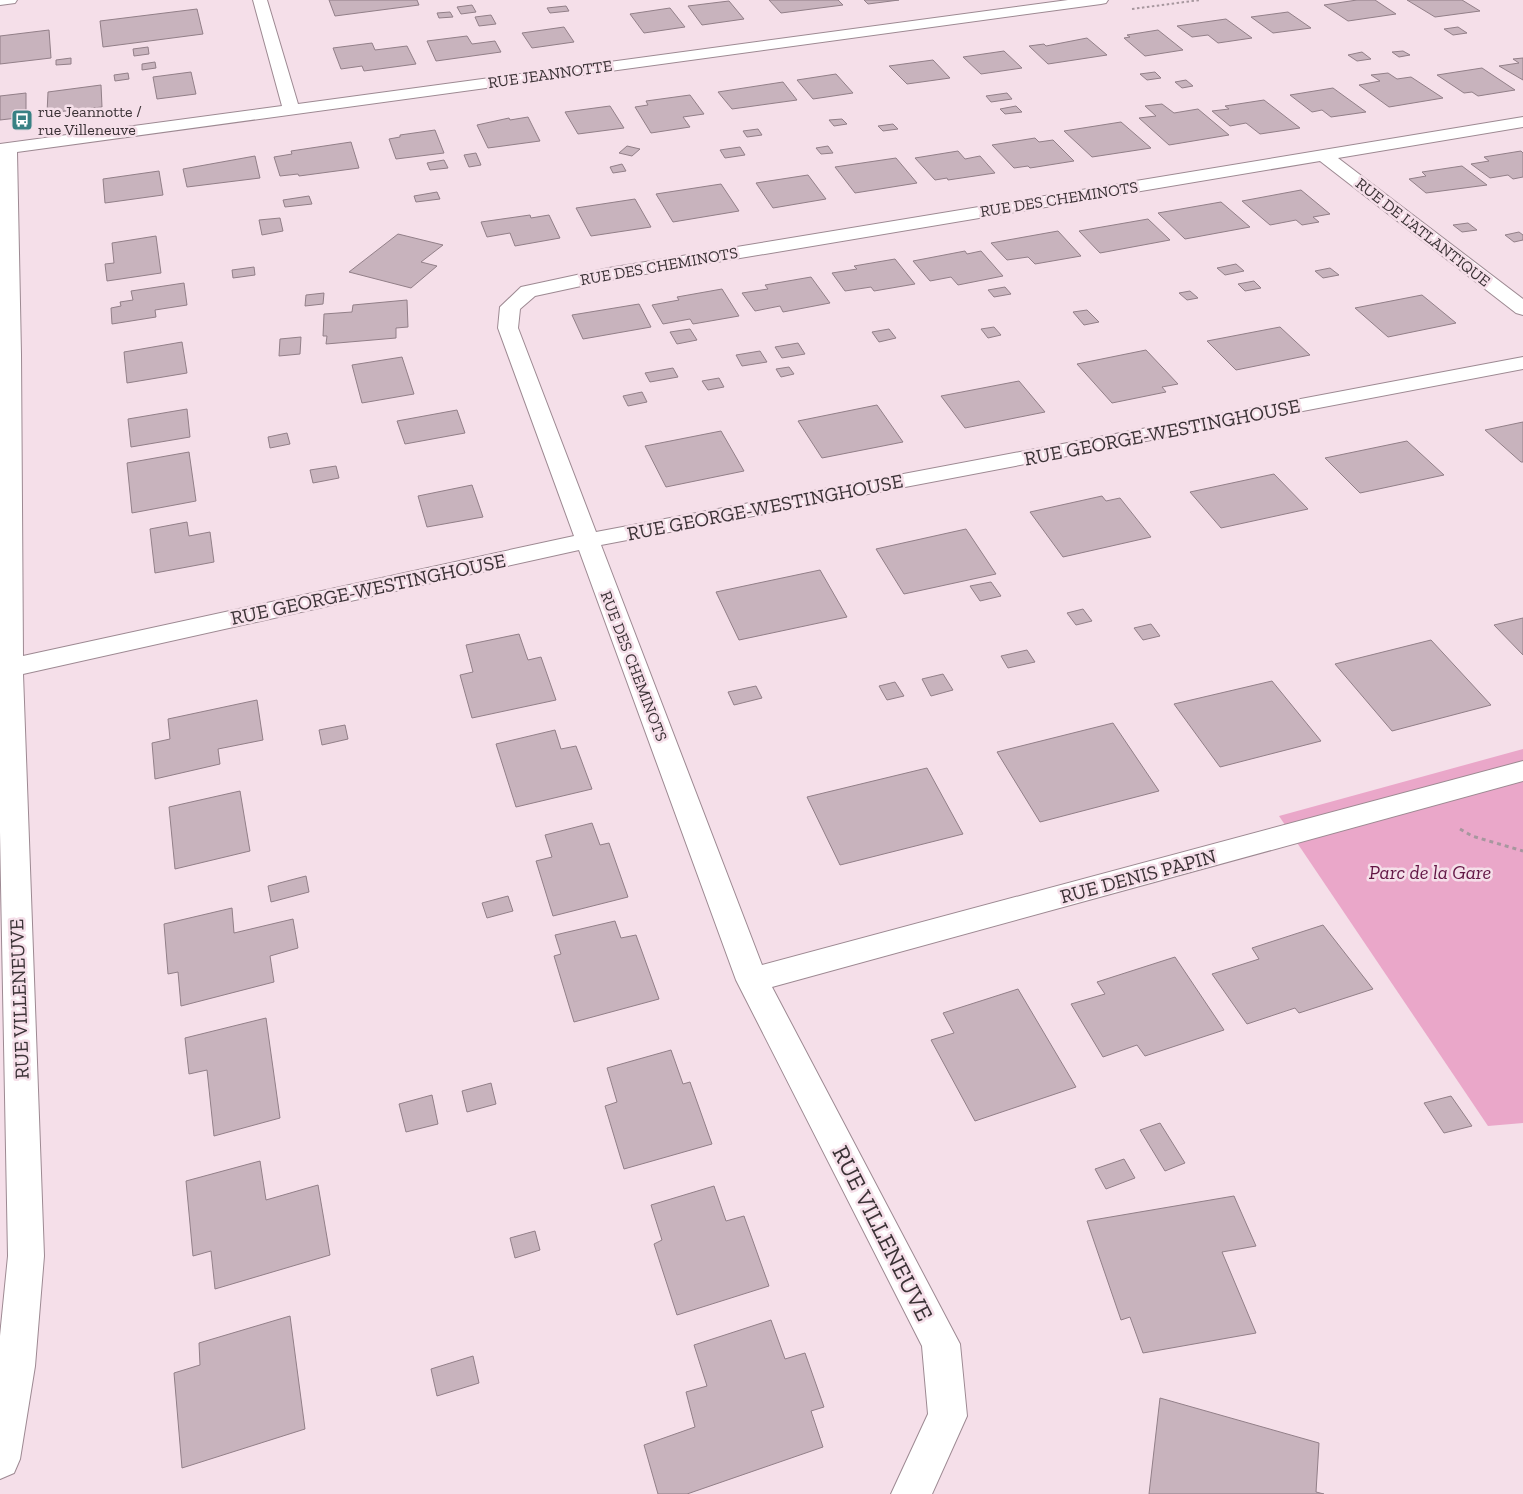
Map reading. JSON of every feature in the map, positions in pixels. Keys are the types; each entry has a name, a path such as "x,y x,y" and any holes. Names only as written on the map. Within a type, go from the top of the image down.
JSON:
{"street":[{"path":"0,1 10,0"},
{"path":"260,0 291,109"},
{"name":"RUE JEANNOTTE","path":"4,148 1101,0"},
{"name":"RUE DES CHEMINOTS","path":"752,980 586,541 508,328 510,307 528,291 609,274 1523,122"},
{"name":"RUE VILLENEUVE","path":"0,1459 16,1366 26,1256 10,668 4,148"},
{"name":"RUE DE L'ATLANTIQUE","path":"1324,156 1523,309"},
{"name":"RUE GEORGE-WESTINGHOUSE","path":"10,668 586,541 1523,363"},
{"name":"RUE DENIS PAPIN","path":"752,980 1523,771"},
{"name":"RUE VILLENEUVE","path":"752,980 941,1344 948,1416 911,1494"}],"path":[{"path":"1412,802 1472,836 1523,851"}],"green space":[{"name":"Parc de la Gare","path":"1523,749 1523,1123 1488,1126 1279,816"}],"building":[{"path":"329,0 417,0 419,5 335,16"},
{"path":"769,0 838,0 843,5 781,13"},
{"path":"864,0 899,0 868,4"},
{"path":"1357,0 1375,0 1396,14 1348,21 1324,5"},
{"path":"1407,0 1462,0 1480,11 1435,17"},
{"path":"729,1 744,19 702,25 688,6"},
{"path":"472,5 476,12 461,14 457,7"},
{"path":"566,6 569,11 550,13 547,8"},
{"path":"670,8 685,27 644,33 630,14"},
{"path":"197,9 203,34 103,47 100,21"},
{"path":"450,12 453,17 439,18 437,13"},
{"path":"1288,12 1311,28 1273,33 1251,17"},
{"path":"491,15 496,24 479,26 475,17"},
{"path":"1226,19 1252,38 1218,43 1208,35 1192,37 1177,26"},
{"path":"564,27 574,42 532,48 522,33"},
{"path":"1458,27 1467,33 1453,35 1444,29"},
{"path":"49,30 51,58 0,64 0,36"},
{"path":"1158,30 1183,50 1145,56 1124,38 1130,37 1127,35"},
{"path":"467,36 472,44 495,41 501,52 436,61 427,41"},
{"path":"1087,38 1107,55 1048,64 1029,46 1044,44 1046,46"},
{"path":"372,43 375,50 407,46 416,64 364,71 362,66 341,69 333,48"},
{"path":"148,47 149,54 134,56 133,49"},
{"path":"1004,51 1022,68 981,74 963,57"},
{"path":"1403,51 1410,55 1399,57 1392,52"},
{"path":"1362,52 1371,59 1357,61 1348,55"},
{"path":"71,58 71,64 56,65 56,60"},
{"path":"1523,58 1523,80 1499,66 1519,63 1513,59"},
{"path":"933,60 950,78 907,84 889,66"},
{"path":"155,62 156,68 142,70 142,64"},
{"path":"1482,68 1515,90 1478,96 1472,92 1464,93 1437,75"},
{"path":"191,72 196,94 157,99 153,77"},
{"path":"1155,72 1161,78 1147,80 1140,74"},
{"path":"128,73 129,79 115,81 114,75"},
{"path":"1388,73 1397,79 1411,77 1443,98 1389,107 1359,85 1380,81 1371,75"},
{"path":"836,74 853,93 813,99 797,80"},
{"path":"1186,80 1193,86 1182,88 1175,82"},
{"path":"783,82 797,100 732,109 718,92"},
{"path":"101,85 102,107 47,113 48,92"},
{"path":"1333,88 1366,112 1331,117 1322,110 1312,112 1290,95"},
{"path":"26,93 26,117 0,120 0,96"},
{"path":"1007,93 1012,99 991,102 986,96"},
{"path":"690,95 704,114 683,117 690,127 651,133 635,107 648,105 646,101"},
{"path":"1264,100 1300,128 1260,134 1246,123 1230,126 1212,111 1229,109 1225,106"},
{"path":"1162,104 1174,113 1198,109 1229,135 1169,145 1139,118 1156,116 1145,106"},
{"path":"610,106 624,128 578,134 565,112"},
{"path":"1016,106 1022,112 1005,114 1000,109"},
{"path":"528,117 540,141 488,148 477,125 509,118 510,120"},
{"path":"842,119 847,124 834,126 829,120"},
{"path":"1121,122 1151,148 1092,157 1064,131"},
{"path":"893,124 898,129 883,131 878,126"},
{"path":"758,129 762,135 747,137 743,131"},
{"path":"435,130 444,153 396,159 389,139 400,137 400,135"},
{"path":"1035,138 1039,142 1053,140 1074,161 1030,168 1028,166 1014,168 992,145"},
{"path":"351,142 359,168 299,176 298,174 280,176 274,157 292,154 291,151"},
{"path":"627,146 640,149 632,156 619,153"},
{"path":"828,146 833,153 821,154 816,148"},
{"path":"740,147 745,155 725,158 720,150"},
{"path":"958,151 965,159 980,156 995,173 948,180 947,178 935,180 915,158"},
{"path":"1521,151 1523,153 1523,177 1513,179 1508,175 1490,178 1471,164 1489,161 1484,157"},
{"path":"476,153 481,165 469,167 464,155"},
{"path":"255,156 260,178 187,187 183,169"},
{"path":"896,158 917,183 855,193 835,167"},
{"path":"444,160 448,168 430,170 427,163"},
{"path":"622,164 626,171 613,173 610,167"},
{"path":"1462,166 1487,185 1426,193 1409,179 1426,176 1422,172"},
{"path":"159,171 163,195 105,203 103,179"},
{"path":"808,175 826,199 773,208 756,183"},
{"path":"721,184 739,211 673,222 656,194"},
{"path":"1301,190 1330,214 1313,217 1319,222 1302,225 1296,220 1270,225 1242,201"},
{"path":"437,192 440,199 416,202 414,196"},
{"path":"309,196 312,204 285,207 283,200"},
{"path":"635,199 651,227 591,236 576,208"},
{"path":"1221,202 1250,227 1185,239 1158,213"},
{"path":"530,215 531,218 549,215 560,238 515,246 510,233 487,237 481,222"},
{"path":"280,218 283,231 262,235 259,220"},
{"path":"1148,219 1170,240 1100,253 1079,231"},
{"path":"1468,223 1477,230 1462,232 1453,225"},
{"path":"1058,231 1081,256 1035,264 1028,257 1007,260 991,243"},
{"path":"1519,232 1523,235 1523,240 1514,242 1505,235"},
{"path":"398,234 443,245 421,262 437,266 411,288 349,272"},
{"path":"156,236 161,273 107,281 105,264 114,263 112,243"},
{"path":"965,251 967,254 981,251 1003,276 958,285 951,277 930,281 913,261"},
{"path":"895,259 915,284 874,291 871,287 845,291 832,273 857,269 854,266"},
{"path":"1236,264 1244,271 1225,275 1217,268"},
{"path":"254,267 255,275 233,278 232,270"},
{"path":"1330,268 1339,275 1323,278 1315,271"},
{"path":"811,277 830,303 783,312 780,306 755,311 742,293 768,289 765,285"},
{"path":"1254,281 1261,288 1245,291 1238,284"},
{"path":"184,283 187,305 155,310 156,317 112,324 111,308 121,306 120,302 133,300 131,291"},
{"path":"1005,287 1011,294 994,297 988,290"},
{"path":"722,289 739,316 693,324 690,319 663,324 652,305 679,300 677,297"},
{"path":"1190,291 1198,298 1187,300 1179,293"},
{"path":"324,293 323,304 305,306 306,295"},
{"path":"1422,295 1456,323 1388,337 1355,308"},
{"path":"407,300 408,327 396,328 396,338 326,344 327,336 323,336 324,314 352,312 353,305"},
{"path":"639,304 651,327 583,339 572,315"},
{"path":"1087,310 1099,322 1084,325 1073,312"},
{"path":"994,327 1001,335 988,338 981,329"},
{"path":"1280,327 1310,355 1236,370 1207,341"},
{"path":"690,329 697,340 677,344 670,332"},
{"path":"889,329 896,338 879,342 872,332"},
{"path":"301,337 300,354 279,356 280,339"},
{"path":"182,342 187,373 127,383 124,352"},
{"path":"798,343 805,354 782,358 775,347"},
{"path":"1146,350 1178,384 1162,387 1166,392 1112,403 1077,364"},
{"path":"760,351 767,362 742,366 736,355"},
{"path":"402,357 414,394 362,403 352,365"},
{"path":"789,367 794,374 781,377 776,369"},
{"path":"673,368 678,377 650,382 645,373"},
{"path":"719,378 724,387 708,390 702,381"},
{"path":"1019,381 1045,412 965,428 941,396"},
{"path":"642,392 647,402 628,406 623,396"},
{"path":"877,405 903,442 822,458 798,421"},
{"path":"187,409 190,437 131,447 128,419"},
{"path":"457,410 465,433 405,444 397,421"},
{"path":"1523,422 1523,462 1521,462 1485,430"},
{"path":"721,431 744,471 666,487 645,446"},
{"path":"287,433 290,444 270,448 268,437"},
{"path":"1407,441 1444,475 1360,493 1325,458"},
{"path":"189,452 196,501 132,513 127,463"},
{"path":"336,466 339,478 313,483 310,470"},
{"path":"1274,474 1308,509 1221,528 1190,492"},
{"path":"472,485 483,517 427,527 418,496"},
{"path":"1102,496 1106,501 1120,498 1151,537 1063,557 1030,512"},
{"path":"187,522 189,536 210,532 214,562 155,573 150,529"},
{"path":"966,529 996,574 904,594 876,549"},
{"path":"820,570 847,617 739,640 716,592"},
{"path":"991,582 1001,596 980,601 970,586"},
{"path":"1083,609 1092,621 1076,625 1067,613"},
{"path":"1523,618 1523,655 1494,625"},
{"path":"1151,624 1160,636 1143,640 1134,628"},
{"path":"519,634 528,660 541,657 556,700 472,718 460,675 473,672 466,645"},
{"path":"1431,640 1491,705 1392,731 1335,664"},
{"path":"1027,650 1035,662 1008,668 1001,656"},
{"path":"943,674 953,690 931,696 922,679"},
{"path":"1272,681 1321,741 1220,767 1174,704"},
{"path":"895,682 904,696 887,700 879,686"},
{"path":"756,686 762,698 734,705 728,692"},
{"path":"257,700 263,740 218,749 220,764 155,779 152,743 170,739 168,719"},
{"path":"1113,723 1159,791 1040,822 997,752"},
{"path":"345,725 348,739 322,745 319,730"},
{"path":"555,730 561,749 576,746 592,789 516,807 496,744"},
{"path":"927,768 963,834 840,865 807,797"},
{"path":"240,791 250,851 175,869 169,807"},
{"path":"592,823 600,845 609,843 628,897 553,916 536,861 552,857 545,835"},
{"path":"306,876 309,892 271,902 268,886"},
{"path":"508,896 513,911 487,918 482,903"},
{"path":"232,908 234,933 293,919 298,948 270,956 274,982 181,1006 178,972 168,974 164,924"},
{"path":"615,921 621,938 636,935 659,999 574,1022 554,956 561,954 555,935"},
{"path":"1323,925 1373,989 1299,1013 1295,1008 1247,1024 1212,974 1259,959 1252,948"},
{"path":"1175,957 1224,1030 1145,1056 1137,1045 1103,1057 1071,1004 1105,994 1097,982"},
{"path":"1018,989 1076,1087 975,1121 931,1040 954,1033 943,1013"},
{"path":"266,1018 280,1118 214,1136 207,1070 189,1074 185,1038"},
{"path":"671,1050 683,1084 690,1082 712,1144 624,1169 605,1106 617,1102 607,1068"},
{"path":"491,1083 496,1104 467,1112 462,1091"},
{"path":"432,1095 438,1124 406,1132 399,1104"},
{"path":"1451,1096 1472,1126 1444,1133 1424,1103"},
{"path":"1160,1123 1185,1163 1165,1171 1140,1130"},
{"path":"1124,1159 1135,1178 1106,1189 1095,1169"},
{"path":"260,1161 266,1200 318,1185 330,1255 215,1289 211,1251 193,1256 186,1181"},
{"path":"714,1186 726,1221 744,1216 769,1286 677,1315 654,1244 662,1240 651,1205"},
{"path":"1234,1196 1256,1246 1222,1252 1256,1333 1143,1353 1130,1317 1121,1320 1087,1221"},
{"path":"535,1231 540,1250 515,1258 510,1238"},
{"path":"290,1316 305,1429 182,1468 174,1373 200,1365 199,1343"},
{"path":"771,1320 785,1359 805,1353 824,1407 811,1411 823,1447 687,1494 658,1494 644,1445 695,1427 686,1392 707,1386 694,1345"},
{"path":"473,1356 479,1383 437,1396 431,1369"},
{"path":"1160,1398 1319,1443 1316,1492 1324,1494 1149,1494"}],"place":[{"name":"rue Jeannotte / rue Villeneuve","path":"22,120"}]}
